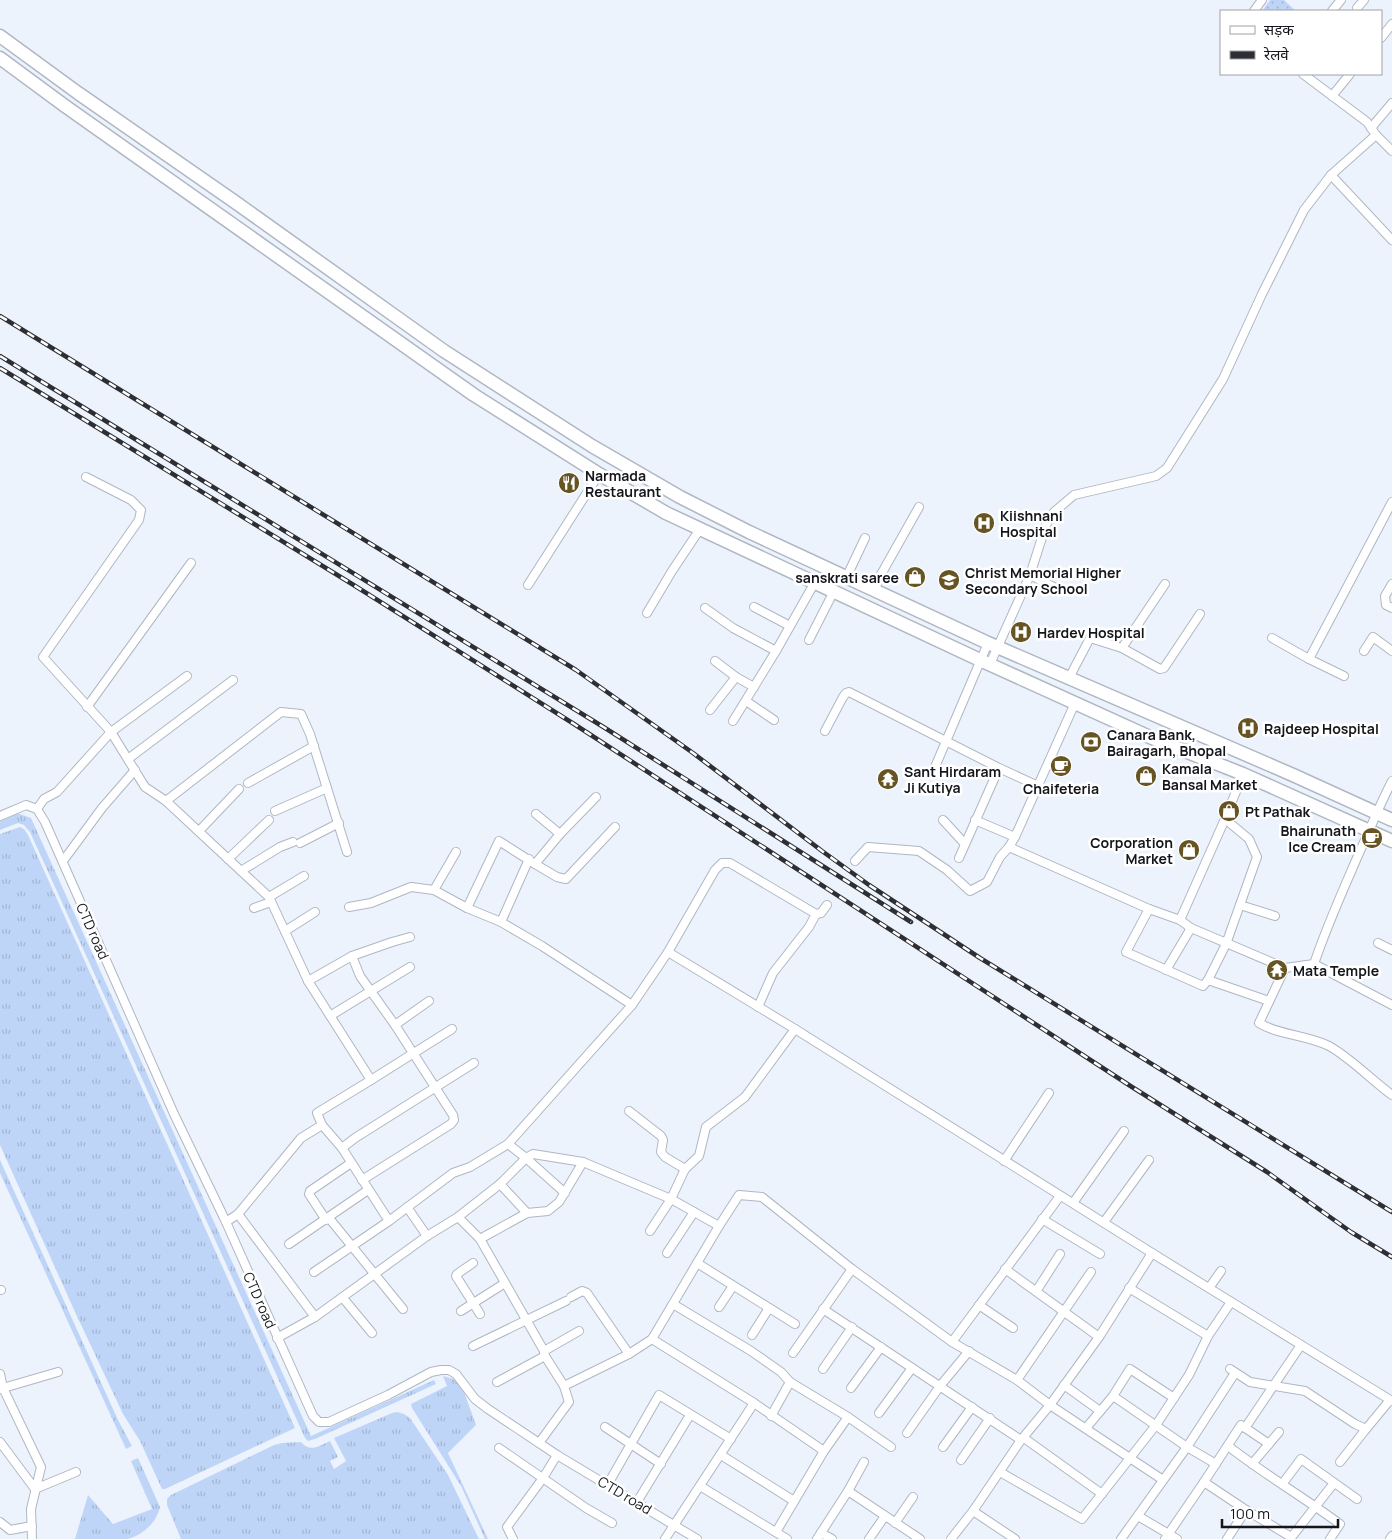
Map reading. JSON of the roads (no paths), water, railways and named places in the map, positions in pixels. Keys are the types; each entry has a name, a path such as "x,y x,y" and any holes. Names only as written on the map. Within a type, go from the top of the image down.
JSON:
{"main road":[{"path":"0,36 444,351 578,438 680,497 749,532 993,645 1392,820"},
{"path":"15,48 2,60 65,106 474,395 599,474 666,513 1152,738 1243,774 1392,841"}],"street":[{"path":"1333,10 1341,0"},
{"path":"1357,8 1364,0"},
{"path":"1382,37 1392,24"},
{"path":"1304,75 1367,122 1376,135 1392,151"},
{"path":"1332,96 1349,75"},
{"path":"1371,128 1392,103"},
{"path":"935,767 993,645 1030,575 1046,526 1054,512 1074,495 1107,489 1156,476 1167,468 1223,379 1262,294 1304,210 1331,175 1376,135"},
{"path":"1331,175 1392,240"},
{"path":"528,585 599,474"},
{"path":"86,477 131,500 141,510 139,520 43,657 111,732 145,787 166,801 270,899 308,981 371,1080"},
{"path":"1309,659 1392,502"},
{"path":"875,590 879,578 919,507"},
{"path":"647,613 700,529"},
{"path":"847,576 865,538"},
{"path":"87,707 191,563"},
{"path":"1030,575 1062,591"},
{"path":"733,721 746,702 815,582"},
{"path":"1122,648 1165,584"},
{"path":"1392,584 1385,596 1386,605 1392,608"},
{"path":"809,640 834,591"},
{"path":"754,607 790,626"},
{"path":"705,608 733,628 776,651"},
{"path":"1069,678 1090,638 1122,648 1160,668 1164,668 1200,614"},
{"path":"1364,651 1373,637 1392,651"},
{"path":"1272,638 1344,676"},
{"path":"715,661 736,677 754,687"},
{"path":"0,816 26,804 37,809 44,799 57,792 111,732 187,676"},
{"path":"710,710 736,677"},
{"path":"128,760 233,680"},
{"path":"825,731 842,697 849,692 1038,786"},
{"path":"746,702 774,720"},
{"path":"855,861 868,847 918,850 947,870 970,891 987,882 1000,857 1009,848 1015,837 1075,703"},
{"path":"166,801 281,712 301,714 314,746 347,852"},
{"path":"248,783 314,746"},
{"path":"959,858 999,768"},
{"path":"62,861 102,808 135,770"},
{"path":"1180,920 1243,774"},
{"path":"1314,964 1326,928 1392,781"},
{"path":"275,810 327,788"},
{"path":"199,832 239,789"},
{"path":"501,922 532,861 596,797"},
{"name":"CTD road","path":"37,809 45,822 174,1114 226,1222 313,1416 319,1422 329,1422 388,1396 431,1372 449,1370 456,1374 476,1399 488,1409 557,1455 697,1539"},
{"path":"536,814 560,834"},
{"path":"1149,909 1126,952 1203,986 1208,980 1226,944 1257,857 1248,839 1225,819"},
{"path":"228,859 269,820"},
{"path":"943,820 965,844"},
{"path":"975,820 1015,837"},
{"path":"241,871 280,847 297,842 339,823"},
{"path":"468,908 499,841 557,878 566,879 615,827"},
{"path":"1009,848 1149,909 1180,920 1191,928 1285,968 1314,964 1392,1005"},
{"path":"434,890 456,852"},
{"path":"314,1272 389,1221 453,1173 470,1167 508,1144 632,1005 668,952 715,870 722,863 730,863 816,914"},
{"path":"254,908 304,876"},
{"path":"348,907 371,903 411,887 434,890 468,908 501,922 542,946 632,1005"},
{"path":"758,1006 773,973 809,927 816,914 821,913 827,905"},
{"path":"1240,905 1275,916"},
{"path":"285,932 315,912"},
{"path":"1166,970 1191,928"},
{"path":"308,981 352,956 410,937"},
{"path":"1378,943 1392,950"},
{"path":"668,952 758,1006 1104,1222 1152,1254 1391,1401 1340,1462"},
{"path":"352,956 360,976 395,1024 453,1114 454,1120 451,1124 362,1180"},
{"path":"330,1016 410,967"},
{"path":"1285,968 1259,1023 1266,1027 1301,1035 1329,1046 1392,1096"},
{"path":"1208,980 1269,1001"},
{"path":"395,1024 429,1001"},
{"path":"389,1221 342,1148 322,1124 317,1113 452,1029"},
{"path":"650,1231 671,1199 685,1169 699,1156 706,1127 745,1097 795,1030"},
{"path":"342,1148 474,1063"},
{"path":"1004,1161 1049,1093"},
{"path":"629,1111 661,1136 663,1140 661,1152 665,1157 685,1169"},
{"path":"226,1222 238,1214 302,1138 322,1124"},
{"path":"1073,1203 1124,1131"},
{"path":"508,1144 565,1193"},
{"path":"277,1338 315,1317 427,1236 458,1217 500,1184 526,1158 536,1154 583,1162 671,1199 718,1226"},
{"path":"1104,1222 1149,1160"},
{"path":"480,1240 528,1214 548,1210 559,1202 583,1162"},
{"path":"351,1163 310,1191 309,1194 327,1219 352,1246 403,1309"},
{"path":"500,1184 528,1214"},
{"path":"289,1244 368,1190"},
{"path":"564,1386 630,1354 652,1339 718,1226 739,1195 762,1197 852,1269 952,1342 1017,1380 1050,1405 1163,1480"},
{"path":"952,1342 1060,1196"},
{"path":"407,1207 427,1236"},
{"path":"667,1253 694,1212"},
{"path":"238,1214 315,1317"},
{"path":"458,1217 480,1240 564,1386 569,1402 539,1443"},
{"path":"1042,1219 1100,1254"},
{"path":"1036,1290 1060,1254"},
{"path":"951,1539 1099,1337 1152,1254"},
{"path":"473,1263 456,1274 456,1276 480,1314"},
{"path":"697,1263 795,1324"},
{"path":"793,1353 852,1269"},
{"path":"1005,1269 1099,1337"},
{"path":"1209,1288 1221,1271"},
{"path":"1017,1380 1091,1272"},
{"path":"461,1311 505,1283"},
{"path":"719,1307 733,1286"},
{"path":"1130,1288 1208,1336"},
{"path":"473,1346 582,1292 587,1293 630,1354"},
{"path":"343,1298 372,1333"},
{"path":"1000,1472 1082,1519 1156,1425 1190,1375 1208,1336 1231,1302"},
{"path":"673,1304 750,1351 781,1372 790,1382 848,1416 891,1447"},
{"path":"979,1304 1013,1328"},
{"path":"752,1335 768,1308"},
{"path":"823,1309 1023,1439 1102,1494"},
{"path":"823,1369 852,1327"},
{"path":"497,1382 579,1331"},
{"path":"652,1339 754,1403 824,1450"},
{"path":"1245,1428 1301,1345"},
{"path":"851,1388 881,1347"},
{"path":"907,1433 940,1386 969,1351"},
{"path":"879,1412 912,1368"},
{"path":"1086,1428 1113,1396 1130,1368 1174,1398"},
{"path":"1121,1539 1187,1447 1232,1371 1250,1382 1305,1391 1355,1424 1366,1429"},
{"path":"2,1388 58,1372"},
{"path":"0,1374 2,1388 41,1467 31,1509 32,1539"},
{"path":"771,1416 790,1382"},
{"path":"1064,1384 1100,1411"},
{"path":"608,1484 659,1395 731,1439"},
{"path":"1113,1396 1187,1447 1216,1464"},
{"path":"665,1539 754,1403"},
{"path":"943,1447 972,1407"},
{"path":"637,1502 690,1415"},
{"path":"776,1532 824,1450 848,1416"},
{"path":"961,1460 990,1418"},
{"path":"1167,1536 1241,1425 1269,1444"},
{"path":"605,1427 661,1464"},
{"path":"1252,1464 1279,1432"},
{"path":"0,1442 35,1488"},
{"path":"1228,1446 1340,1524 1330,1539"},
{"path":"499,1448 586,1508 612,1523"},
{"path":"513,1539 507,1527 543,1478 557,1455"},
{"path":"721,1455 794,1501"},
{"path":"1283,1484 1301,1459 1357,1499"},
{"path":"832,1539 819,1536 864,1462"},
{"path":"35,1488 76,1472"},
{"path":"1204,1482 1290,1538 1334,1483"},
{"path":"700,1486 787,1539"},
{"path":"848,1491 920,1539"},
{"path":"895,1523 913,1497"},
{"path":"1227,1539 1246,1510"},
{"path":"973,1511 1015,1539"},
{"path":"869,1539 885,1516"},
{"path":"1138,1516 1167,1536 1177,1539"},
{"path":"0,1522 10,1530 32,1526"}],"railway":[{"path":"0,316 576,670 693,753 869,885 980,958 1392,1212"},
{"path":"0,356 605,728 911,922"},
{"path":"0,368 352,584 574,724 1132,1087 1267,1172 1351,1232 1392,1257"}],"place":[{"name":"Narmada Restaurant","path":"569,483"},
{"name":"Kiishnani Hospital","path":"984,523"},
{"name":"sanskrati saree","path":"915,577"},
{"name":"Christ Memorial Higher Secondary School","path":"949,580"},
{"name":"Hardev Hospital","path":"1021,632"},
{"name":"Rajdeep Hospital","path":"1248,728"},
{"name":"Canara Bank, Bairagarh, Bhopal","path":"1091,742"},
{"name":"Chaifeteria","path":"1061,766"},
{"name":"Kamala Bansal Market","path":"1146,776"},
{"name":"Sant Hirdaram Ji Kutiya","path":"888,779"},
{"name":"Pt Pathak","path":"1229,811"},
{"name":"Bhairunath Ice Cream","path":"1372,838"},
{"name":"Corporation Market","path":"1189,850"},
{"name":"Mata Temple","path":"1277,970"}]}
